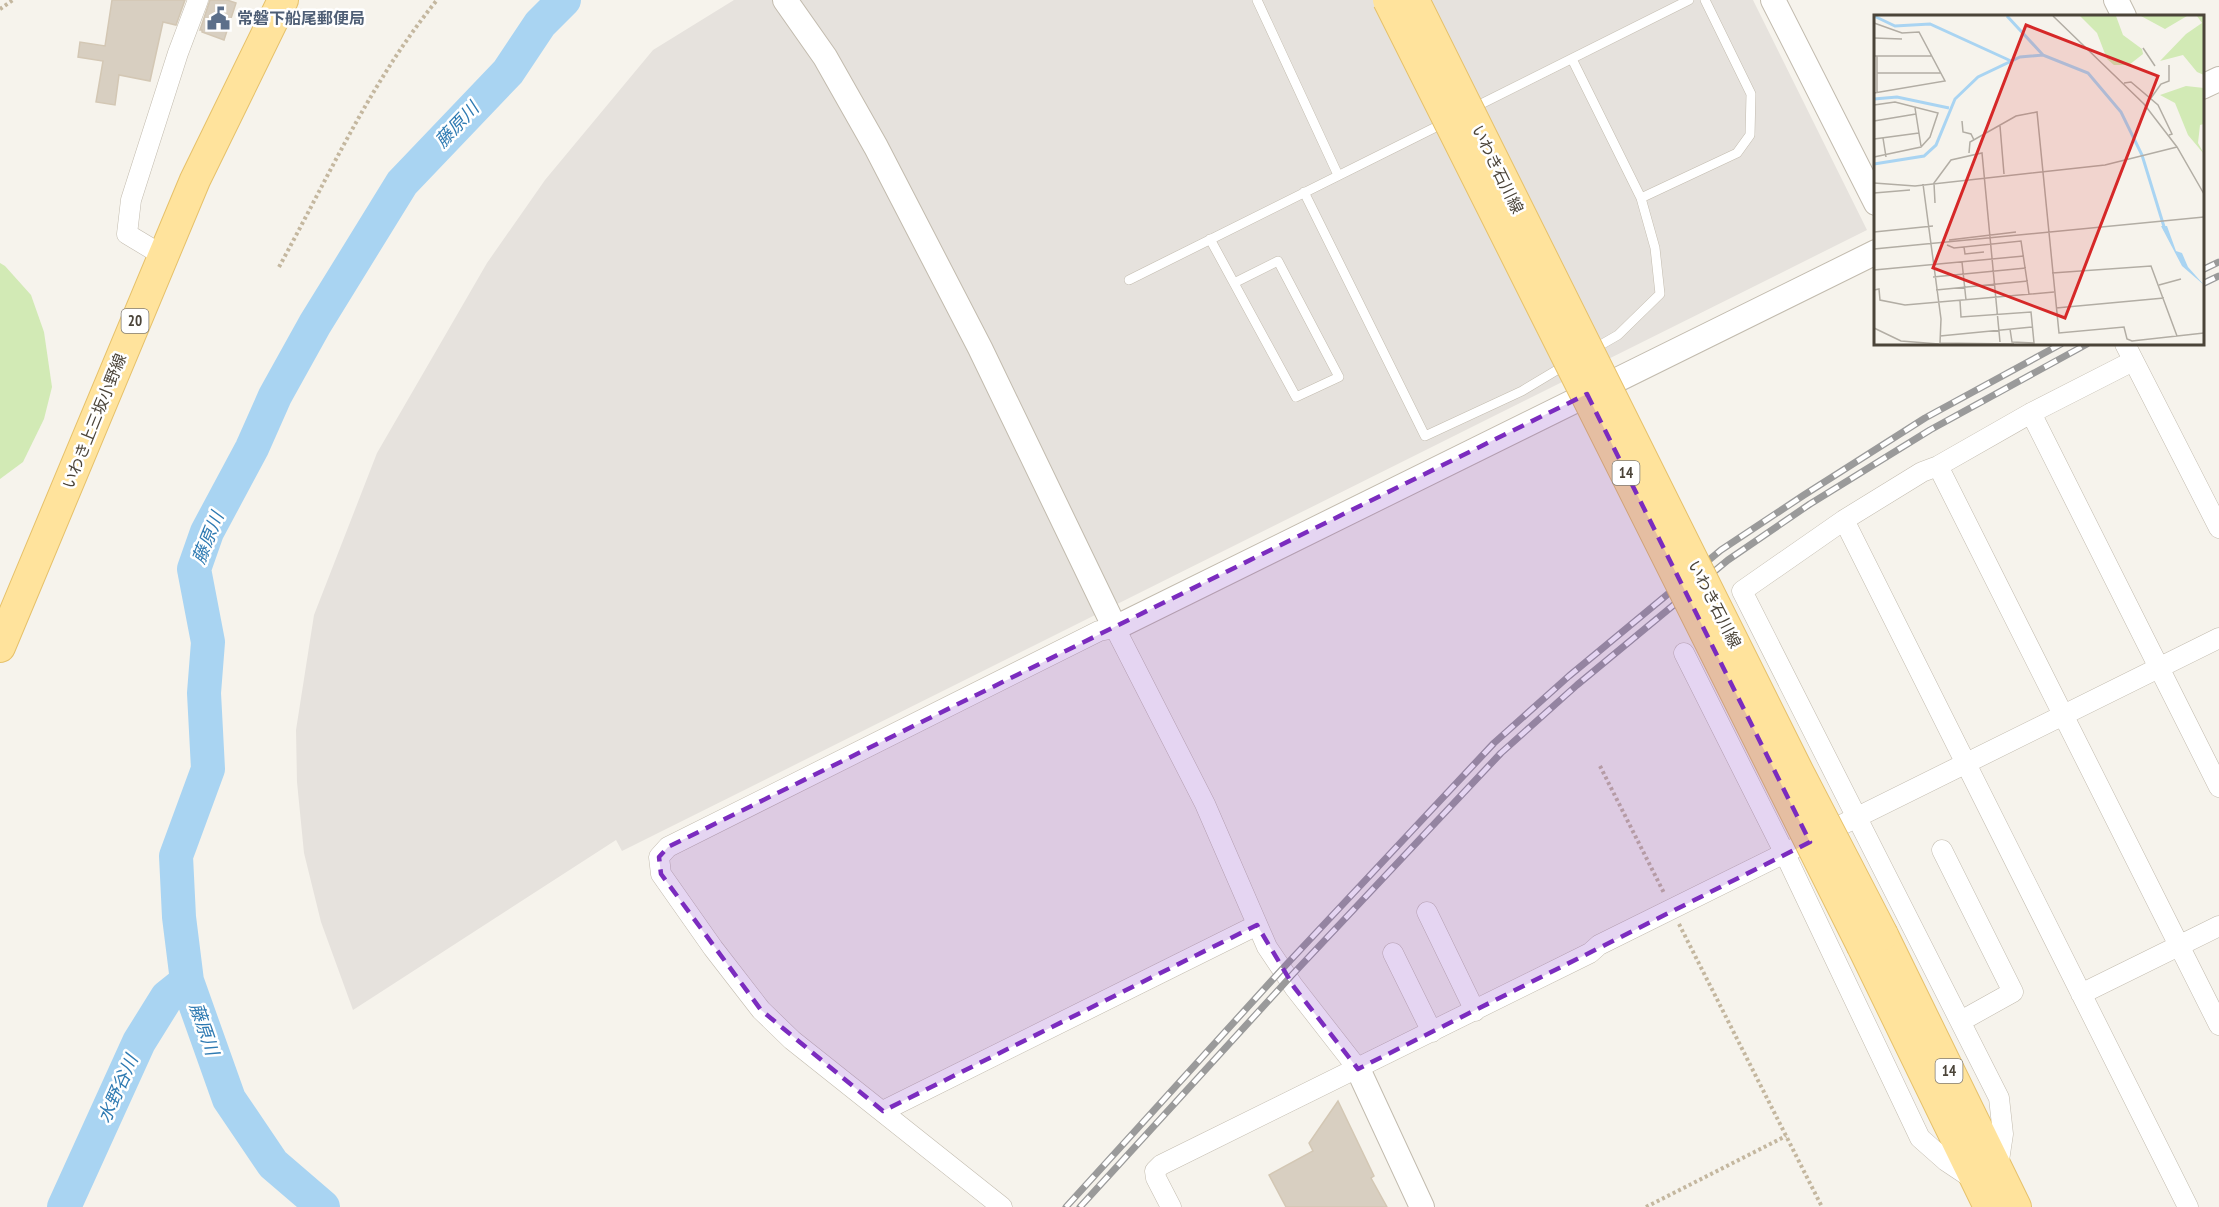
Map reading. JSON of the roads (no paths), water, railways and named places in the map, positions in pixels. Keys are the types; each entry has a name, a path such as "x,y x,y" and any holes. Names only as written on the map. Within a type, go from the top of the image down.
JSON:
{"main road":[{"name":"いわき上三坂小野線","path":"0,647 162,255 224,119 283,0"},
{"name":"いわき石川線","path":"1388,0 1872,941"},
{"name":"いわき石川線","path":"1414,0 1797,769 1872,941 1988,1186 2016,1207"}],"street":[{"path":"162,255 127,234 131,200 178,53 198,0"},
{"path":"785,0 825,57 882,158 980,348 1115,628 1205,804 1267,947 1294,987 1358,1070 1422,1207"},
{"path":"1773,0 1874,202"},
{"path":"2116,0 2124,15"},
{"path":"2204,86 2219,79"},
{"path":"1002,1207 883,1110 792,1040 761,1010 661,874 659,857 668,847 1099,631 1115,628 1874,252"},
{"path":"1684,653 1785,854 1920,1138 1946,1161 1988,1186 2002,1134 1999,1098 1742,591 1844,520 1922,472 1938,466 2031,413 2129,352 2219,528"},
{"path":"2031,413 2219,787"},
{"path":"1938,466 2219,1025"},
{"path":"1844,520 2188,1207"},
{"path":"1171,1207 1156,1178 1155,1171 1161,1165 1358,1070 1590,953 1599,945 2219,638"},
{"path":"1942,850 2013,992 1960,1021"},
{"path":"1427,912 1475,1011"},
{"path":"883,1110 1257,925"},
{"path":"2081,994 2219,926"},
{"path":"1393,953 1432,1032"}],"lane":[{"path":"1257,0 1338,175"},
{"path":"1129,280 1689,0"},
{"path":"1641,198 1737,153 1750,135 1751,94 1705,0"},
{"path":"1304,192 1425,436 1522,391 1617,334 1660,294 1655,248 1641,198 1572,59"},
{"path":"1210,239 1296,398 1339,377 1278,261 1234,283"}],"waterway":[{"name":"藤原川","path":"323,1207 273,1164 229,1099 187,981 179,917 176,856 208,769 204,693 208,642 194,569 207,532 252,448 275,396 315,324 402,183 508,72 540,24 564,0"},
{"name":"水野谷川","path":"64,1207 139,1042 167,997 187,981"}],"railway":[{"path":"2204,269 2219,262"},
{"path":"2204,283 2219,276"},
{"path":"1066,1207 1285,966 1494,743 1569,676 1721,550 1925,418 2059,345"},
{"path":"1080,1207 1292,975 1501,753 1577,685 1728,560 1810,504 1930,430 2085,345"}],"place":[{"name":"常磐下船尾郵便局","path":"219,18"}]}
